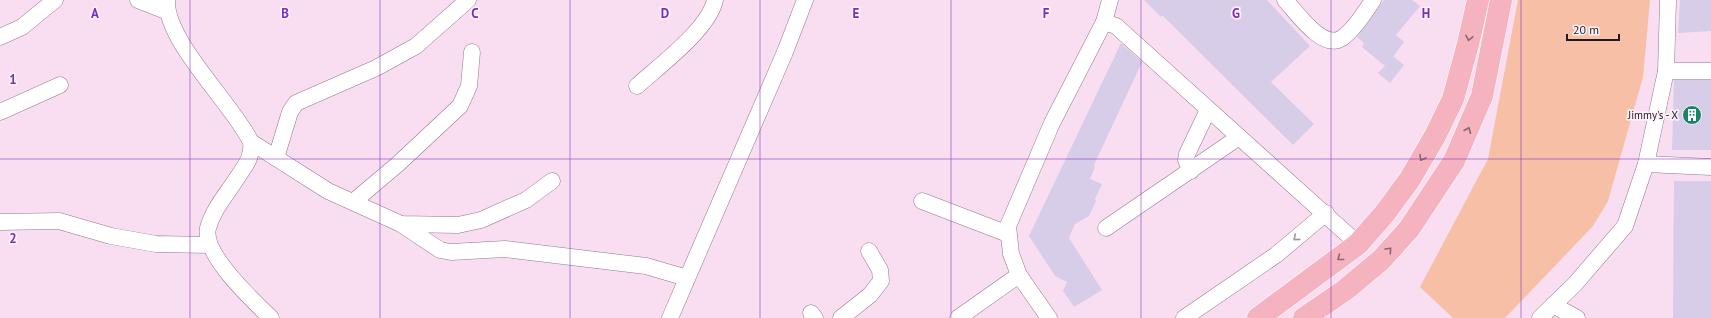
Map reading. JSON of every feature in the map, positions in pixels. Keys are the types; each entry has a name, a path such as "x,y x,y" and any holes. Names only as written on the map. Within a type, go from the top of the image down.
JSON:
{"main road":[{"path":"1258,318 1358,244 1385,213 1410,180 1435,136 1453,99 1478,0"},
{"path":"1304,318 1345,290 1381,260 1409,229 1454,161 1482,96 1501,0"}],"street":[{"path":"0,37 22,27 55,0"},
{"path":"138,0 167,5 176,33 251,142 328,191 401,224 440,250 451,252 505,249 646,266 687,278"},
{"path":"276,158 290,112 296,102 376,68 416,46 468,0"},
{"path":"636,86 690,38 711,14 715,0"},
{"path":"670,318 785,52 805,0"},
{"path":"1048,318 1019,275 1011,254 1008,234 1010,220 1052,123 1104,22 1110,0"},
{"path":"1285,0 1317,35 1326,40 1332,41 1343,38 1374,0"},
{"path":"1540,318 1575,284 1625,226 1646,164 1666,71 1668,0"},
{"path":"1104,22 1116,26 1208,110 1326,213 1358,244"},
{"path":"354,202 398,164 460,106 469,86 472,52"},
{"path":"1666,71 1711,71"},
{"path":"0,112 60,85"},
{"path":"1191,171 1186,160 1208,110"},
{"path":"1106,228 1239,137"},
{"path":"251,142 252,153 214,214 208,228 209,245 214,255 237,283 271,318"},
{"path":"1646,164 1711,167"},
{"path":"401,224 458,225 481,220 526,200 552,181"},
{"path":"922,201 1008,234"},
{"path":"1184,318 1276,255 1326,213"},
{"path":"0,222 59,221 111,236 156,244 209,245"},
{"path":"841,318 870,295 881,281 880,270 869,251"},
{"path":"958,318 1019,275"},
{"path":"1553,305 1577,318"}],"shaded area":[{"path":"1518,0 1650,0 1643,77 1608,201 1593,226 1505,318 1453,318 1420,287 1488,159"}],"building":[{"path":"1144,0 1267,0 1310,46 1271,82 1314,124 1293,145 1162,15 1161,17"},
{"path":"1384,0 1412,0 1420,6 1396,35 1404,42 1393,56 1404,65 1390,83 1378,73 1385,66 1362,47 1364,43 1357,37"},
{"path":"1680,0 1711,0 1711,31 1678,33"},
{"path":"1121,43 1142,62 1094,165 1095,167 1090,179 1102,184 1095,199 1096,201 1089,216 1075,224 1069,238 1102,290 1074,307 1063,291 1067,282 1055,276 1029,236"},
{"name":"Jimmy's - X","path":"1674,80 1711,80 1711,150 1672,150"},
{"path":"1674,181 1711,181 1711,318 1673,318"}],"place":[{"name":"Jimmy's - X","path":"1692,115"}]}
